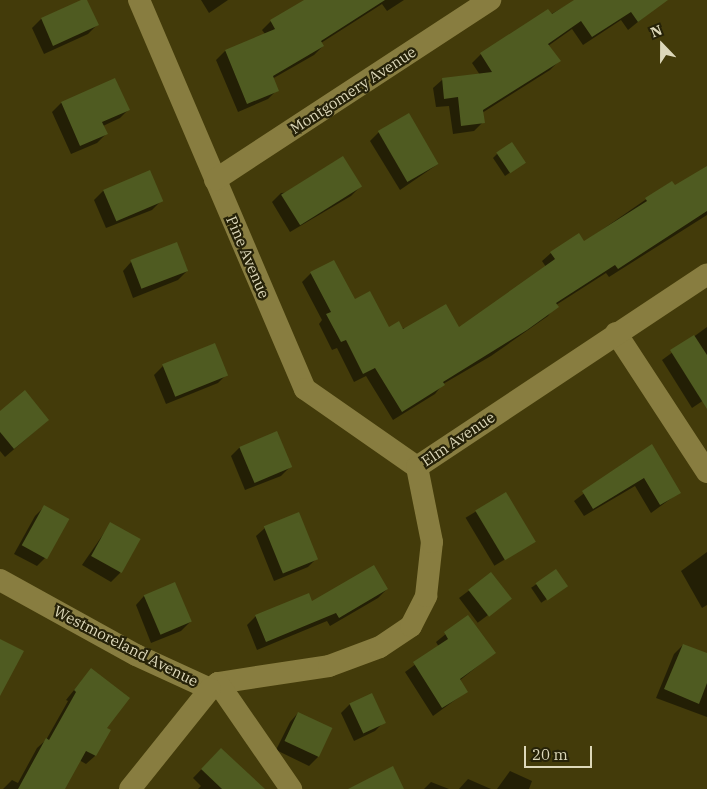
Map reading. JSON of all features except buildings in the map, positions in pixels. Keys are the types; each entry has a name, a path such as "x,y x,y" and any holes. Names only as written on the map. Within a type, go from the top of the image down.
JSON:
{"street":[{"name":"Pine Avenue","path":"139,0 305,389 417,467"},
{"name":"Montgomery Avenue","path":"215,180 490,0"},
{"name":"Elm Avenue","path":"214,686 329,666 380,646 411,626 426,596 432,542 417,467 707,274"},
{"path":"616,333 707,472"},
{"name":"Westmoreland Avenue","path":"0,580 136,655 214,686 291,789"},
{"path":"130,789 214,686"}]}
